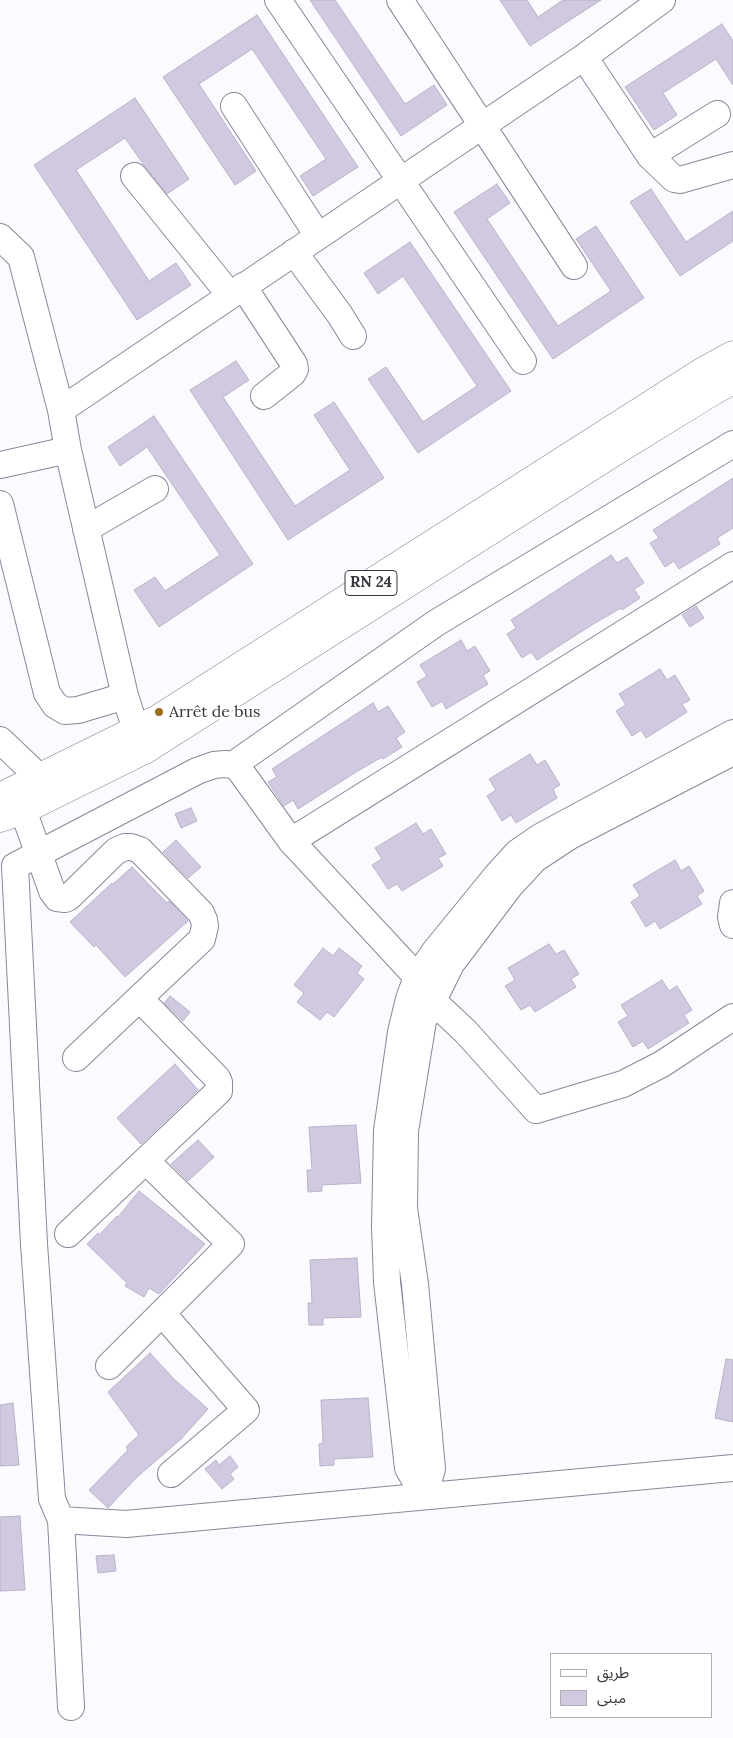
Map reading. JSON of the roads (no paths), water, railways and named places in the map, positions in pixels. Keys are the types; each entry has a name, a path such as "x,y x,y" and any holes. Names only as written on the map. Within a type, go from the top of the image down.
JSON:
{"highway":[{"name":"RN 24","path":"8,808 40,778 166,713 694,377 733,355"},
{"name":"RN 24","path":"8,808 146,749 622,448 733,380"}],"street":[{"path":"278,0 523,361"},
{"path":"400,0 574,266"},
{"path":"61,410 584,57 662,0"},
{"path":"584,57 650,156 674,179 680,180 733,165"},
{"path":"234,106 318,236"},
{"path":"650,156 717,114"},
{"path":"134,176 236,291 294,364 295,369 293,372 264,396"},
{"path":"0,237 11,259 61,410 68,450 124,696 136,730"},
{"path":"294,252 340,314 353,336"},
{"path":"233,765 436,623 733,444"},
{"path":"0,465 68,450"},
{"path":"86,529 154,489"},
{"path":"0,504 47,693 55,706 65,711 78,710 124,696"},
{"path":"291,841 733,565"},
{"path":"424,1496 408,1468 387,1282 385,1226 387,1131 401,1032 408,999 417,977 435,952 484,890 517,853 540,837 733,733"},
{"path":"0,740 40,778"},
{"path":"424,1496 432,1469 415,1284 404,1208 406,1131 423,1021 452,964 510,886 535,859 570,836 733,752"},
{"path":"72,1707 61,1520 52,1499 8,868 39,855 197,771 214,765 233,765 239,769 291,841 417,977 433,1001 466,1032 536,1110 623,1084 662,1064 733,1017"},
{"path":"8,808 39,855 54,895 57,898 65,899 69,897 120,848 126,846 136,848 201,913 205,926 202,939 76,1058"},
{"path":"733,903 731,917 733,925"},
{"path":"68,1234 217,1095 220,1087 217,1078 140,999"},
{"path":"110,1366 230,1244 146,1161"},
{"path":"162,1313 246,1410 171,1474"},
{"path":"61,1520 126,1524 733,1468"}],"place":[{"name":"Arrêt de bus","path":"159,712"}]}
